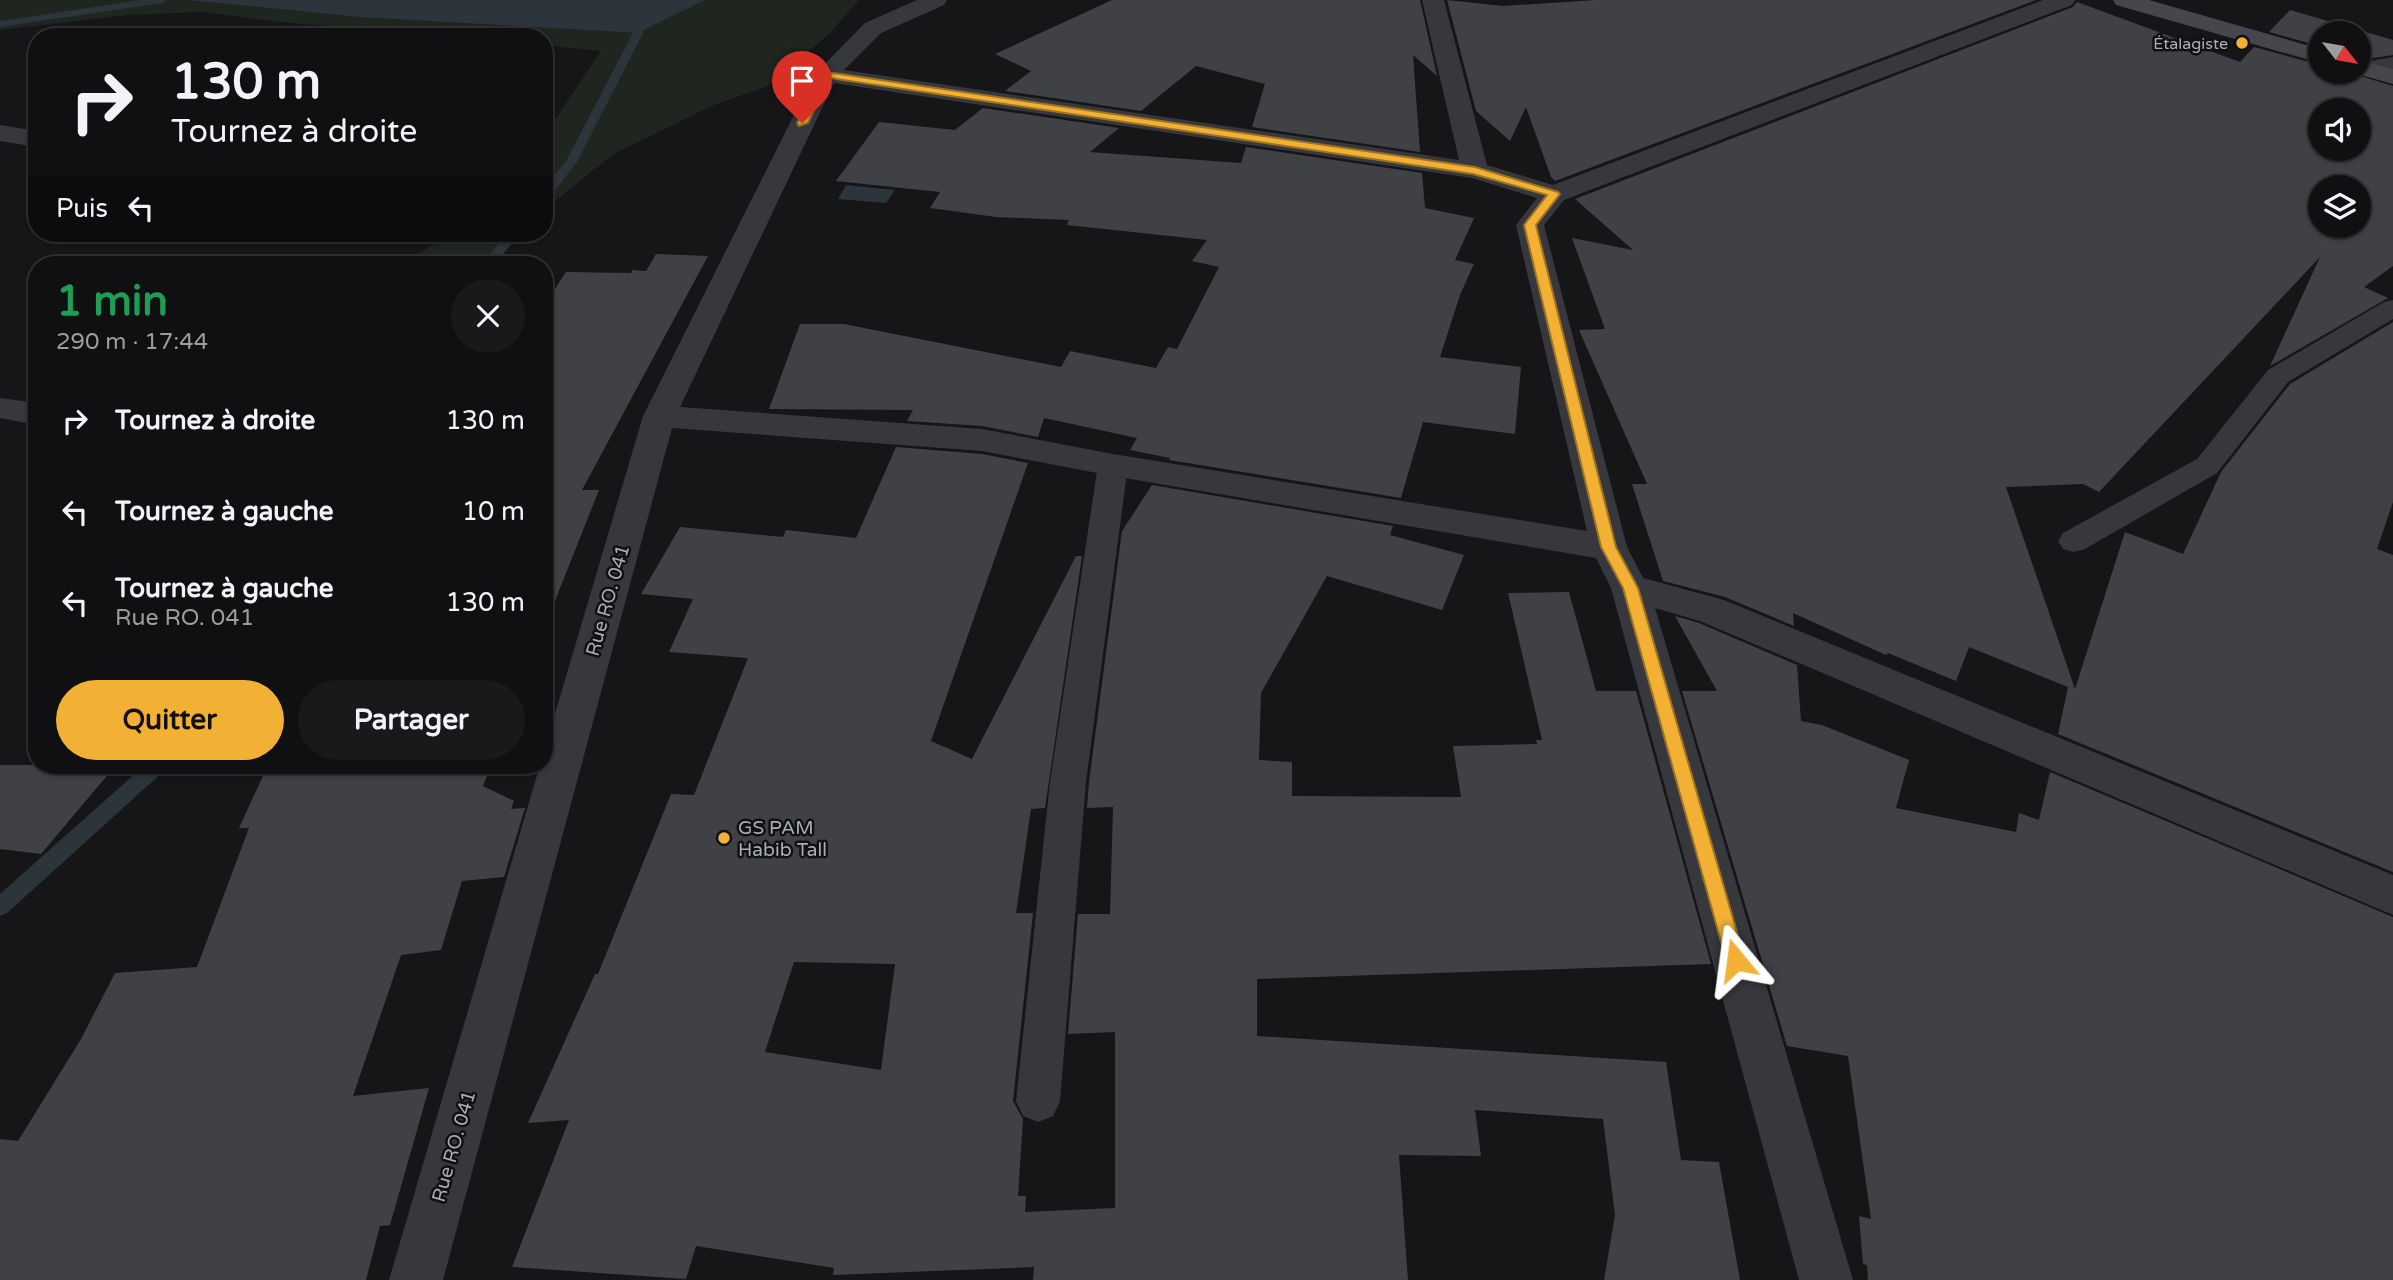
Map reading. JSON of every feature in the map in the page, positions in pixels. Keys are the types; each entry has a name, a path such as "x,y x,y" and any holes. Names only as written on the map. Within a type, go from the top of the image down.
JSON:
{"street":[{"name":"Rue RO. 041","path":"416,1280 659,415 826,75 873,28 936,0"},
{"path":"1433,0 1475,170"},
{"path":"1826,1280 1630,588 1609,547 1530,225 1554,194 2064,0"},
{"path":"2124,0 2308,53"},
{"path":"2371,67 2393,64"},
{"path":"2371,70 2393,77"},
{"path":"826,75 1475,170 1554,194"},
{"path":"0,133 28,138"},
{"path":"0,408 28,413"},
{"path":"659,415 982,440 1113,465 1609,547"},
{"path":"1630,588 1711,610 2393,894"}],"lane":[{"path":"2074,541 2207,466 2277,376 2393,308"},
{"path":"1038,1101 1068,782 1113,465"}],"shaded area":[{"path":"0,0 187,0 359,17 551,28 351,28 201,12 128,15 0,30"},
{"path":"187,0 705,0 638,33 359,17"},
{"path":"705,0 859,0 829,34 768,86 711,106 612,155 553,203 553,123 601,51 553,46 553,28 638,33"},
{"path":"846,185 895,190 886,203 838,199"},
{"path":"437,242 512,242 499,256 415,256"}],"building":[{"path":"1112,0 1420,0 1437,76 1413,55 1420,152 1252,127 1265,84 1196,66 1141,111 1005,91 1031,71 995,54"},
{"path":"1447,0 1503,6 1595,0 2036,0 1555,181 1551,177 1526,107 1510,141 1476,111"},
{"path":"2077,2 2240,62 2254,47 2308,62 2308,84 2371,84 2371,79 2393,86 2393,266 2364,287 2388,298 2270,366 2320,257 2099,492 2083,484 2006,487 2075,689 2125,532 2183,554 2221,472 2290,384 2393,322 2393,502 2377,549 2393,555 2393,872 2058,734 2068,687 1969,647 1956,681 1888,653 1886,655 1793,613 1794,626 1725,597 1663,581 1632,484 1647,484 1579,330 1605,329 1572,238 1633,250 1575,199 2073,7"},
{"path":"2290,10 2328,21 2308,21 2308,43 2269,32"},
{"path":"2371,34 2393,40 2393,55 2371,58"},
{"path":"983,108 1119,128 1090,152 1241,163 1246,147 1422,173 1425,208 1474,218 1455,260 1474,264 1460,295 1440,357 1521,367 1515,434 1423,422 1401,498 1169,460 1170,458 1130,450 1137,438 1044,418 1038,437 982,426 907,421 913,410 769,409 800,324 844,324 1061,367 1070,351 1156,368 1168,347 1177,349 1219,267 1192,261 1207,240 1067,225 1069,220 996,217 930,208 940,192 836,181 879,122 955,130"},
{"path":"656,254 708,256 582,490 599,490 553,606 553,292 566,272 646,271"},
{"path":"896,447 982,454 1028,463 931,741 972,759 1076,556 1082,556 1045,808 1031,809 1016,913 1033,913 1013,1101 1023,1119 1018,1196 1026,1196 1025,1212 1115,1208 1115,1032 1068,1034 1078,914 1110,914 1113,807 1087,808 1089,782 1122,531 1152,485 1393,526 1390,535 1464,555 1442,610 1327,576 1261,693 1259,760 1292,762 1292,796 1461,797 1453,746 1537,744 1536,740 1542,740 1508,593 1569,592 1596,691 1636,691 1711,964 1257,979 1257,1036 1666,1062 1681,1160 1719,1162 1740,1280 1604,1280 1615,1215 1603,1119 1475,1110 1481,1156 1399,1155 1408,1280 1033,1280 1034,1267 833,1275 834,1268 696,1246 686,1279 512,1267 569,1120 528,1123 595,974 598,974 671,794 694,795 748,658 669,652 693,599 641,594 680,527 783,537 786,530 856,538","holes":["794,962 895,964 881,1070 765,1052"]},
{"path":"1675,616 1699,623 1797,665 1801,721 1822,725 1909,760 1896,808 2016,832 2019,813 2039,820 2050,772 2393,917 2393,1280 1868,1280 1867,1265 1863,1264 1859,1216 1871,1219 1848,1056 1787,1046 1682,691 1717,691"},
{"path":"0,765 28,765 28,774 108,774 41,854 0,849"},
{"path":"264,774 488,774 483,786 514,801 511,809 525,808 504,877 462,881 441,950 401,955 353,1096 429,1088 390,1225 380,1226 366,1280 0,1280 0,1139 18,1141 81,1039 115,973 197,967 249,828 239,828"}],"waterway":[{"path":"0,24 162,0"},
{"path":"553,185 571,162 638,33 639,12 643,0"},
{"path":"495,256 506,242"},
{"path":"0,907 148,774"}],"place":[{"name":"Étalagiste","path":"2242,43"},
{"name":"GS PAM Habib Tall","path":"724,838"}],"route":[{"path":"802,123 826,75 1475,170 1554,194 1530,225 1609,547 1630,588 1736,960"}]}
